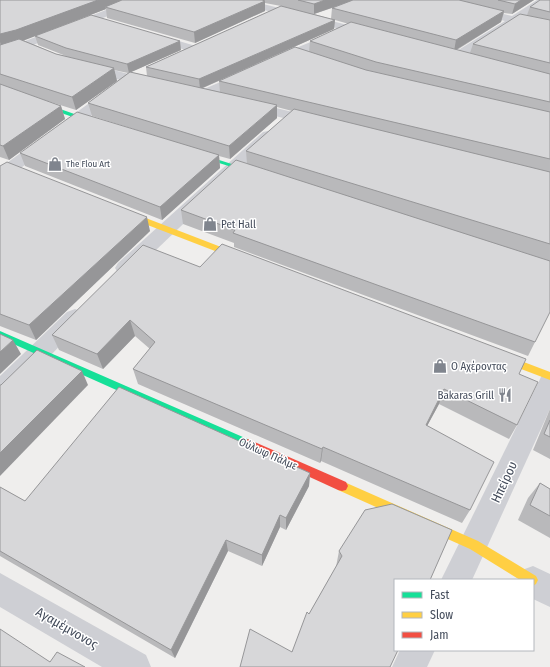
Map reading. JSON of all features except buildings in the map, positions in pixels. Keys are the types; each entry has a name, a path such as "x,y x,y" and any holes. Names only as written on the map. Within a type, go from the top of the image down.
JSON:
{"street":[{"path":"0,52 24,45 141,0"},
{"path":"235,0 380,36"},
{"path":"431,0 550,28"},
{"path":"470,61 452,56 544,0"},
{"path":"258,20 279,10"},
{"path":"315,19 330,13"},
{"path":"94,19 108,23"},
{"path":"202,95 350,28"},
{"path":"144,34 195,49"},
{"path":"181,56 209,42"},
{"path":"24,45 44,53"},
{"path":"294,53 309,58"},
{"path":"71,64 166,87"},
{"path":"8,169 80,118 130,79 152,69"},
{"path":"0,90 109,127"},
{"path":"187,92 328,125"},
{"path":"113,279 165,229 290,115"},
{"path":"182,150 272,178"},
{"path":"114,209 253,263"},
{"path":"0,391 85,307"},
{"name":"Ούλωφ Πάλμε","path":"0,334 474,545 530,579"},
{"path":"486,351 550,376"},
{"name":"Ηπείρου","path":"457,579 474,545 550,382"},
{"name":"Ούλωφ Πάλμε","path":"534,581 550,591"},
{"name":"Αγαμέμνονος","path":"0,589 134,667"},
{"path":"409,667 417,651"}],"traffic: fast":[{"path":"0,90 101,125"},
{"path":"192,153 260,174"},
{"path":"0,334 248,444"}],"traffic: slow":[{"path":"122,212 244,259"},
{"path":"495,355 550,376"},
{"path":"342,486 474,545 530,579"}],"traffic: jam":[{"path":"248,444 342,486"}],"place":[{"name":"The Flou Art","path":"55,164"},
{"name":"Pet Hall","path":"210,224"},
{"name":"Ο Αχέροντας","path":"440,366"},
{"name":"Bakaras Grill","path":"505,395"}]}
